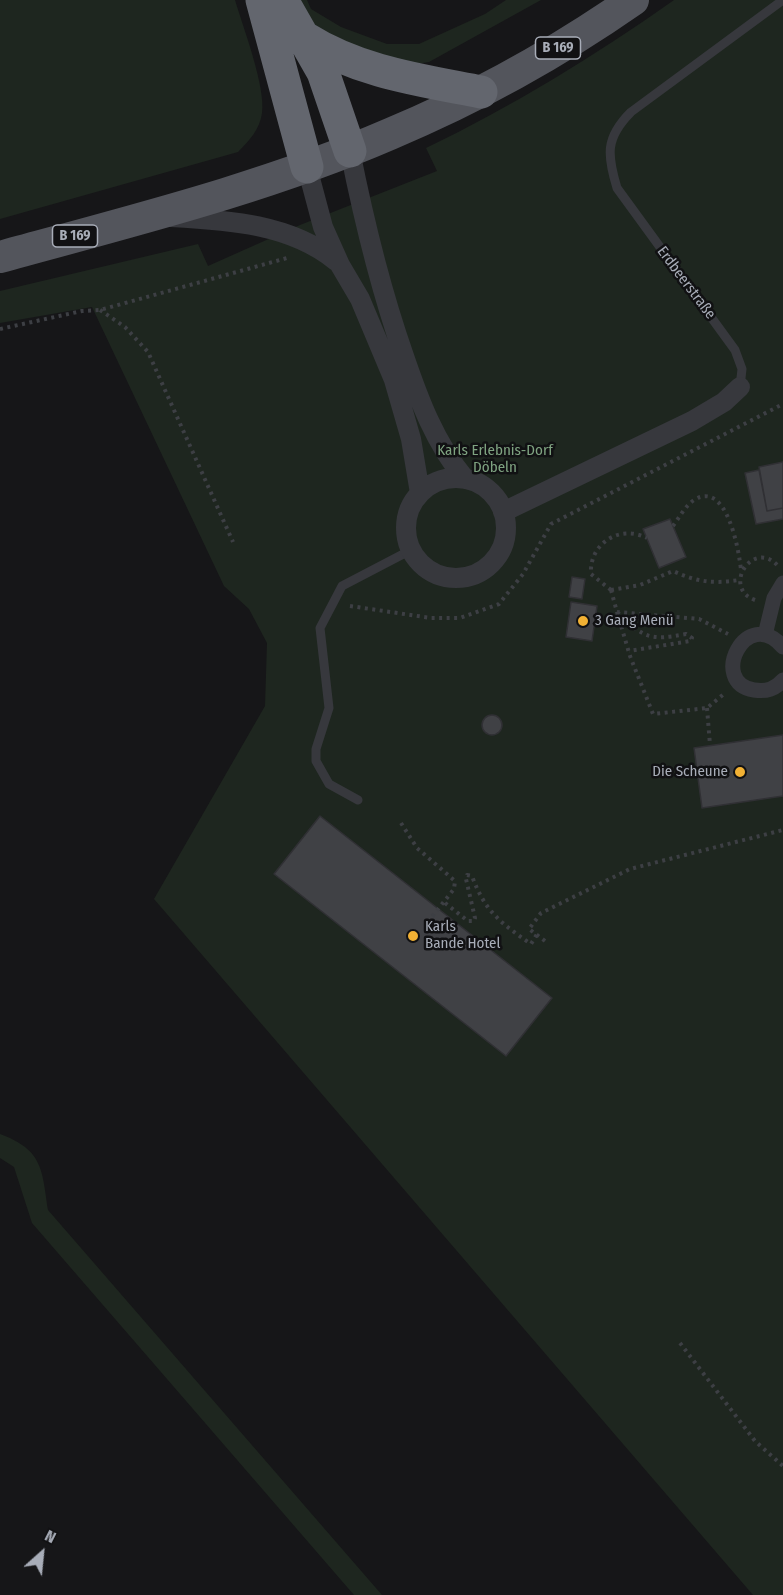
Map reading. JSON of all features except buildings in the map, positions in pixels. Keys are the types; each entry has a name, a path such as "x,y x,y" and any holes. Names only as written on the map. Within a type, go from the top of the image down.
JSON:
{"highway":[{"path":"262,0 307,167"},
{"path":"282,0 323,72 350,151"},
{"path":"305,38 336,56 367,68 481,92"}],"main road":[{"name":"B 169","path":"0,257 150,216 307,167 350,151 481,92 582,34 633,0"}],"street":[{"path":"350,151 364,223 390,316 431,429 465,479"},
{"path":"307,167 323,227 340,265 360,299 394,381 411,439 420,493"},
{"path":"150,216 274,229 317,246 340,265"},
{"name":"Erdbeerstraße","path":"503,512 692,421 724,402 740,387"},
{"path":"465,479 489,490 503,512 506,532 501,550 489,566 472,576 453,578 434,573 418,561 406,536 407,517 420,493 441,481 465,479"},
{"path":"783,571 783,577"},
{"path":"765,635 774,598 783,583"},
{"path":"781,687 763,691 750,689 739,681 733,669 733,656 740,644 751,636 765,635 777,640 783,647"}],"lane":[{"name":"Erdbeerstraße","path":"740,387 742,369 735,350 617,188 609,162 610,143 618,125 631,112 783,0"},
{"path":"358,800 329,784 316,761 316,749 329,708 320,628 342,586 411,550"}],"path":[{"path":"0,329 82,311 100,310 276,260 298,257"},
{"path":"100,310 125,327 148,352 233,542"},
{"path":"361,607 431,618 460,618 500,604 523,574 552,524 783,404"},
{"path":"673,526 694,501 703,497 713,499 724,506 741,570 739,580 742,591 751,600 763,602 774,598"},
{"path":"647,538 634,533 624,533 605,541 596,552 591,564 591,574 610,590 628,651 653,714 706,708 739,681"},
{"path":"741,570 747,562 757,558 767,558 783,571"},
{"path":"610,590 640,585 673,572 713,585 739,580"},
{"path":"617,612 699,619 730,635 740,644"},
{"path":"617,612 646,637 662,639 686,634 692,638 690,641 628,651"},
{"path":"706,708 710,745"},
{"path":"401,823 417,848 455,881 454,889 445,903 431,918"},
{"path":"545,941 529,929 541,913 630,868 783,830"},
{"path":"445,903 468,921 474,921 476,918 466,879 467,875 472,876 483,903 500,923 531,944 537,934"},
{"path":"680,1343 755,1441 783,1466"}],"green space":[{"path":"0,0 235,0 261,88 261,119 250,139 238,152 0,219"},
{"path":"294,0 307,0 311,9 341,27 387,44 419,44 485,14 506,0 541,0 429,62 411,65 318,34"},
{"name":"Karls Erlebnis-Dorf Döbeln","path":"674,0 783,0 783,1595 753,1595 154,899 265,706 267,643 249,609 224,586 92,307 0,323 0,291 198,244 208,266 300,225 437,171 426,148 553,79"},
{"path":"0,1134 14,1140 33,1154 42,1172 48,1210 382,1595 354,1595 32,1223 14,1167 0,1158"}],"place":[{"name":"3 Gang Menü","path":"583,621"},
{"name":"Die Scheune","path":"740,772"},
{"name":"Karls Bande Hotel","path":"413,936"}]}
